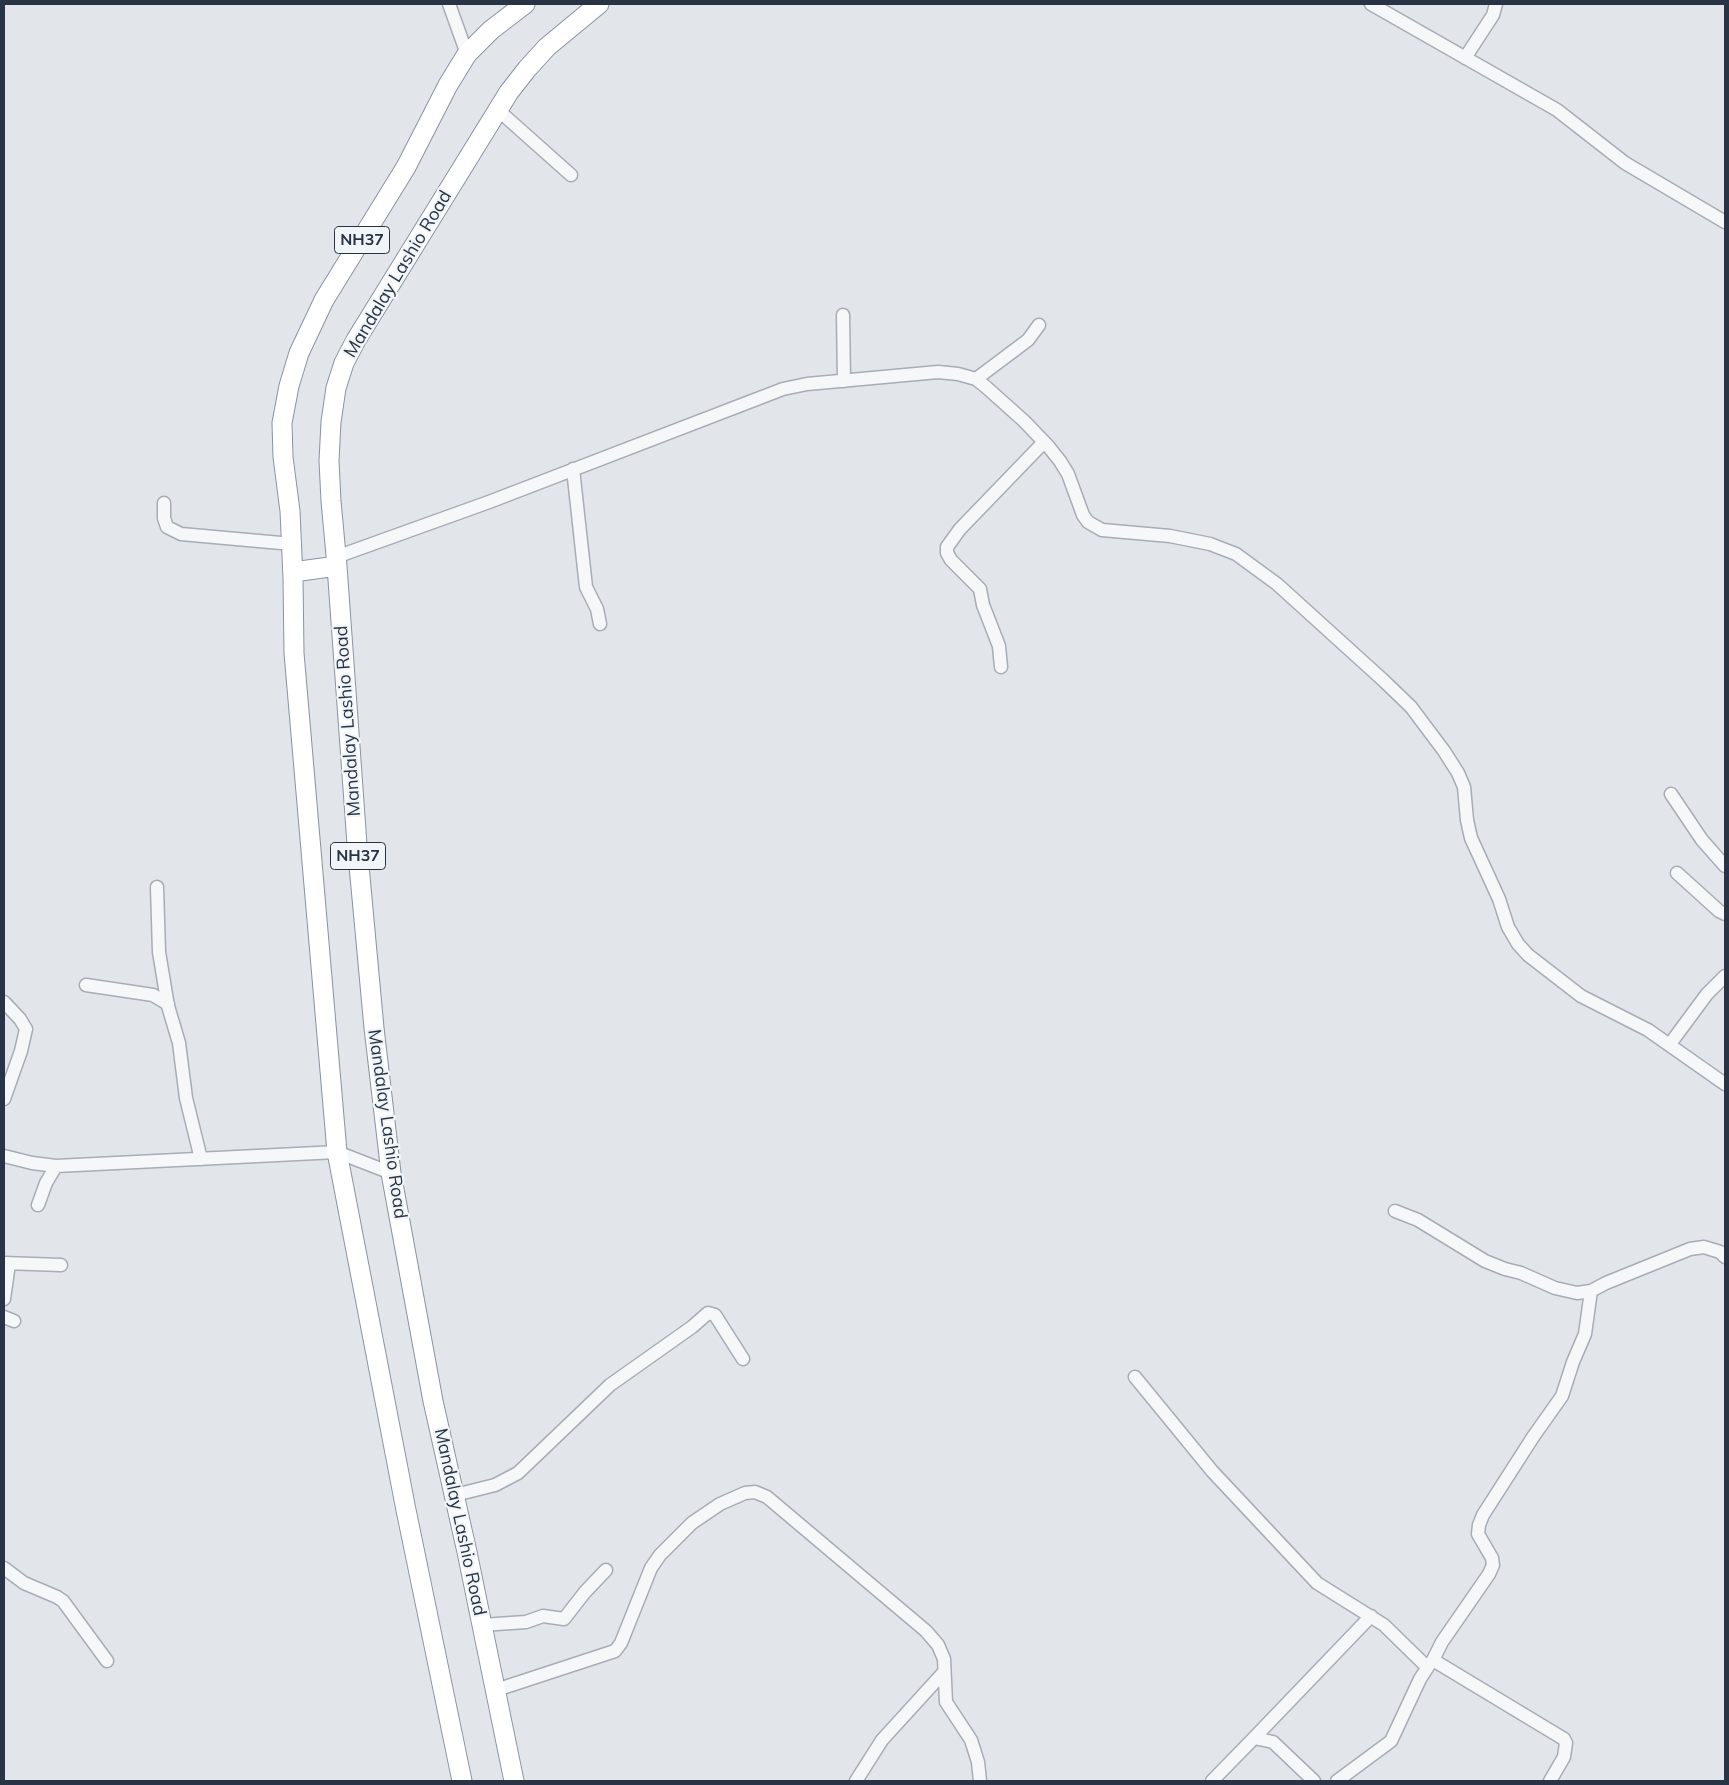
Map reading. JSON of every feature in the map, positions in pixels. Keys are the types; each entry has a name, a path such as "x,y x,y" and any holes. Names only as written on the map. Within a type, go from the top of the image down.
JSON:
{"highway":[{"name":"NH37","path":"462,1781 404,1500 337,1152 294,653 292,544 283,458 282,423 289,386 299,353 324,300 406,167 448,85 467,54 491,30 525,4"},
{"name":"Mandalay Lashio Road","path":"514,1781 455,1495 433,1401 391,1172 374,1028 357,844 329,461 331,422 336,388 344,363 356,340 498,110 527,68 547,47 599,4"},
{"path":"293,572 337,562"}],"street":[{"path":"449,4 467,54"},
{"path":"1371,4 1557,110 1625,163 1725,222"},
{"path":"1465,58 1493,16 1496,4"},
{"path":"498,110 571,176"},
{"path":"843,315 844,381"},
{"path":"976,379 1022,345 1039,325"},
{"path":"337,562 783,389 807,384 938,372 958,374 976,379 1044,442 1068,474 1083,515 1088,522 1102,530 1170,536 1210,544 1236,554 1277,584 1390,687 1411,707 1458,773 1464,787 1467,820 1471,838 1499,899 1508,927 1518,944 1528,955 1581,996 1648,1030 1725,1084"},
{"path":"1001,666 999,646 983,605 980,589 952,560 947,553 947,546 960,529 1025,459 1044,442"},
{"path":"573,470 586,587 596,609 600,624"},
{"path":"164,503 164,518 167,527 181,534 292,544"},
{"path":"1672,794 1702,840 1725,866"},
{"path":"1677,873 1719,912 1725,914"},
{"path":"157,887 159,952 168,1004 179,1043 186,1098 201,1159"},
{"path":"1670,1044 1707,994 1725,976"},
{"path":"86,985 153,995 168,1004"},
{"path":"4,1002 20,1018 26,1029 21,1051 4,1099"},
{"path":"4,1156 32,1163 56,1166 337,1152 391,1172"},
{"path":"38,1205 46,1183 56,1166"},
{"path":"1395,1211 1418,1220 1466,1251 1496,1266 1521,1273 1555,1288 1577,1293 1591,1291 1606,1283 1690,1249 1704,1247 1720,1252 1725,1256"},
{"path":"4,1299 6,1264 61,1264"},
{"path":"1337,1781 1391,1741 1442,1642 1490,1574 1492,1558 1478,1534 1479,1525 1488,1507 1562,1396 1573,1362 1585,1334 1591,1291"},
{"path":"455,1495 495,1484 518,1473 610,1385 692,1327 708,1313 715,1315 743,1359"},
{"path":"1135,1377 1212,1471 1317,1583 1384,1625 1430,1664 1564,1739 1566,1743 1564,1757 1550,1781"},
{"path":"496,1690 615,1651 621,1643 652,1568 660,1555 692,1524 720,1504 745,1493 755,1492 767,1497 926,1631 938,1645 944,1659 946,1702 971,1740 978,1762 980,1781"},
{"path":"4,1568 24,1583 58,1597 63,1601 107,1660"},
{"path":"482,1625 526,1622 543,1616 564,1619 585,1592 606,1570"},
{"path":"1212,1781 1371,1616"},
{"path":"856,1781 882,1740 944,1672"},
{"path":"1254,1738 1273,1742 1314,1781"}]}
